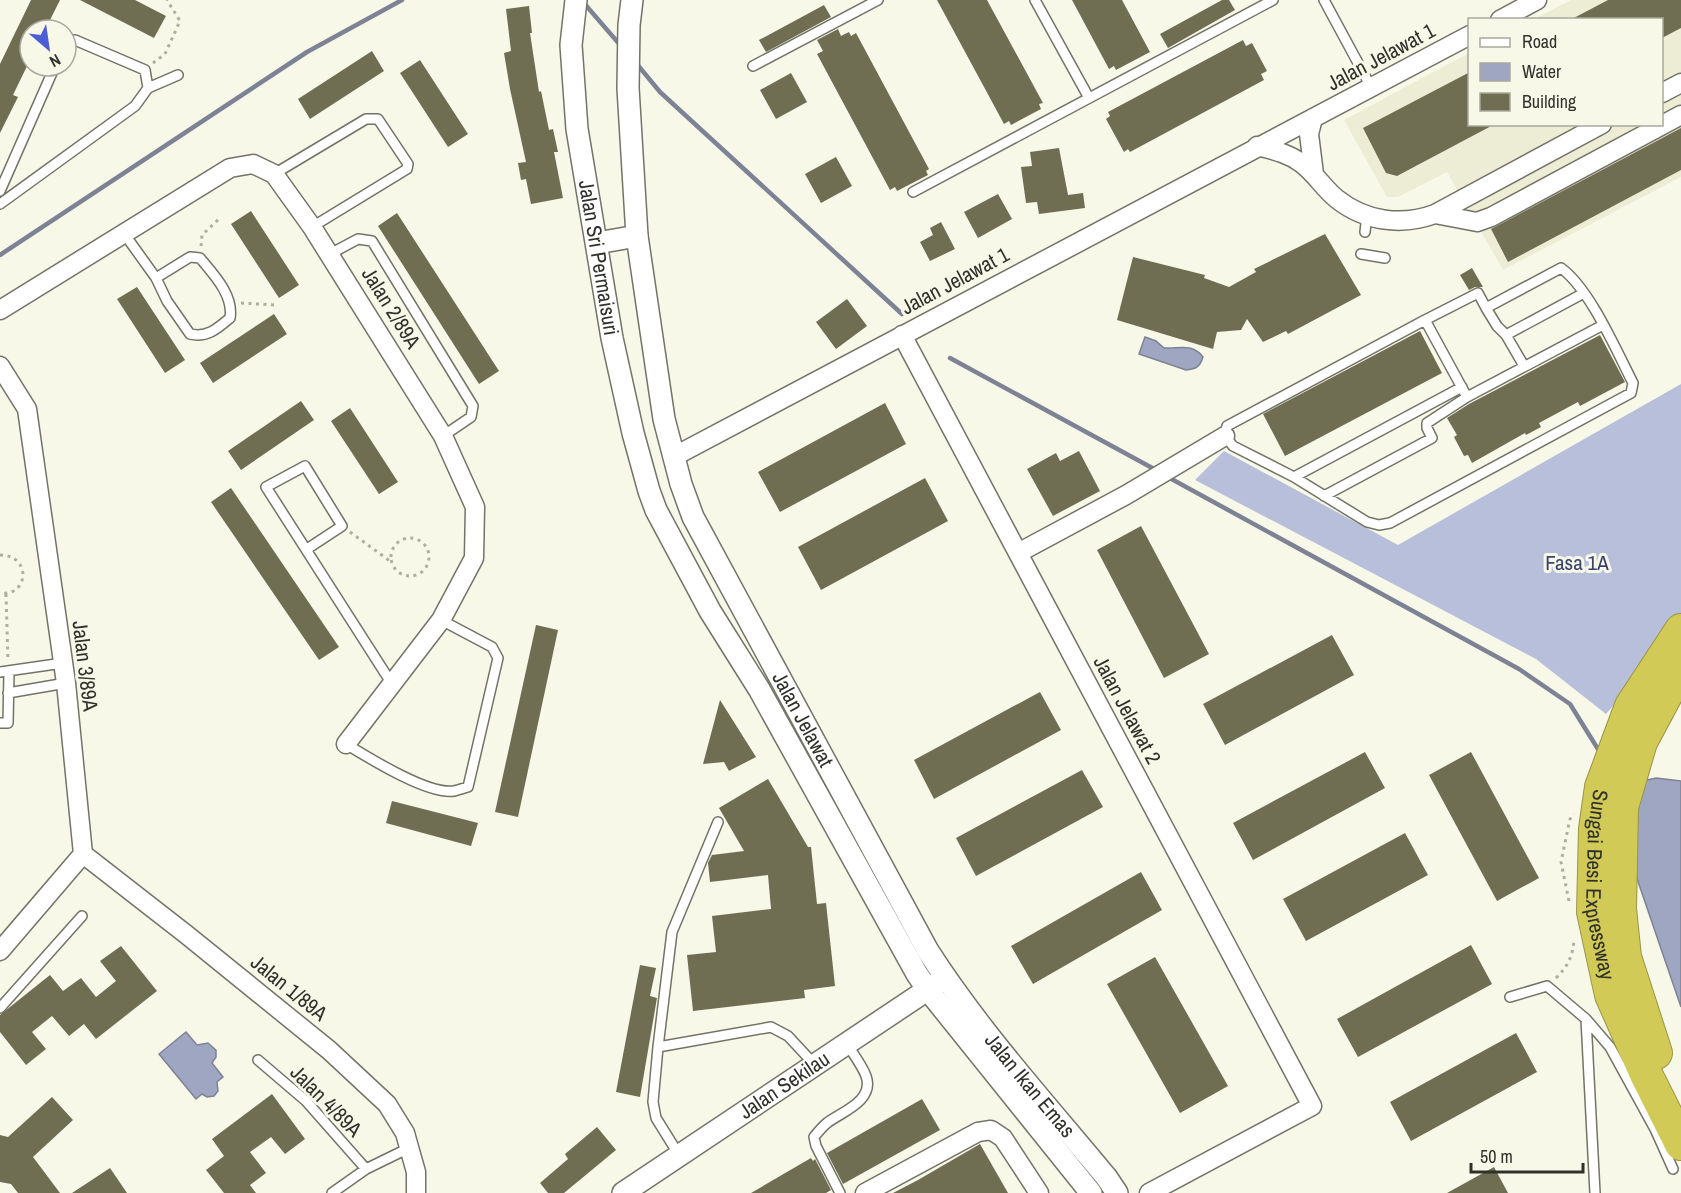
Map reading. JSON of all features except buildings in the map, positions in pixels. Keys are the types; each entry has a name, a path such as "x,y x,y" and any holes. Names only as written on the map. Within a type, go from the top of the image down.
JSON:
{"highway":[{"name":"Sungai Besi Expressway","path":"1677,1157 1646,1074 1611,995 1593,912 1595,829 1601,787 1631,706 1681,630"},
{"name":"Sungai Besi Expressway","path":"1681,667 1641,742 1622,807 1620,909 1625,957 1654,1050 1681,1103"}],"street":[{"name":"Jalan Sri Permaisuri","path":"576,0 571,45 577,129 612,338 633,433 656,510"},
{"name":"Jalan Sri Permaisuri","path":"632,0 629,25 628,88 637,236 664,419 675,456"},
{"path":"1504,18 1537,0"},
{"name":"Jalan Jelawat 1","path":"675,456 1468,36"},
{"path":"1663,92 1681,83"},
{"path":"1663,125 1681,115"},
{"name":"Jalan Jelawat 1","path":"1314,118 1309,134 1314,174"},
{"path":"1257,146 1292,157 1314,174 1338,200 1366,224 1389,224 1418,220 1435,214 1598,126"},
{"path":"1435,214 1477,222 1491,217 1661,126"},
{"path":"0,310 230,168 254,164 274,174"},
{"name":"Jalan 2/89A","path":"274,174 330,254 443,436 475,507 474,558 441,620 346,744"},
{"path":"597,243 637,236"},
{"name":"Jalan Jelawat 2","path":"902,335 1312,1106 1149,1193"},
{"name":"Jalan 3/89A","path":"0,366 27,409 66,683 83,854"},
{"path":"633,433 653,451 675,456"},
{"path":"1018,553 1126,495 1225,436"},
{"path":"656,510 661,471 666,461 675,456"},
{"name":"Jalan Jelawat","path":"675,456 681,484 693,517 923,943 945,978"},
{"name":"Jalan Jelawat","path":"656,510 710,611 759,689 904,953 928,990"},
{"path":"0,951 83,854"},
{"name":"Jalan 1/89A","path":"83,854 187,934 329,1050 387,1104 405,1133 416,1172 416,1193"},
{"name":"Jalan Sekilau","path":"623,1193 945,978"},
{"name":"Jalan Ikan Emas","path":"945,978 1117,1193"},
{"name":"Jalan Ikan Emas","path":"928,990 1091,1193"},
{"path":"866,1193 978,1132 991,1130 1003,1138 1039,1193"}],"lane":[{"path":"753,66 878,0"},
{"path":"1035,0 1089,98"},
{"path":"913,192 1273,0"},
{"path":"1324,0 1371,87"},
{"path":"78,41 145,70 148,88"},
{"path":"0,204 135,106 148,88 178,75"},
{"path":"0,191 51,78"},
{"path":"274,174 366,119 378,119 408,164 407,169 312,227"},
{"path":"123,232 156,278 167,301 189,334 199,336 209,333 230,318 230,302 219,281 200,258 190,257 156,278"},
{"path":"330,254 358,239 372,242 473,406 471,417 443,436"},
{"path":"1361,254 1385,258"},
{"path":"1486,308 1561,268 1571,275 1603,325 1633,383 1631,393 1390,523 1379,525 1367,522 1294,477 1233,446 1225,436 1227,426 1478,293 1486,308 1497,326 1506,334 1524,366"},
{"path":"1506,334 1584,293"},
{"path":"1425,320 1467,397"},
{"path":"1324,496 1432,438 1427,429 1427,423 1467,397 1603,325"},
{"path":"1294,477 1462,387"},
{"path":"307,549 342,526 305,466 267,487 392,684"},
{"path":"346,744 425,786 452,792 468,787 498,658 492,647 441,620"},
{"path":"0,723 8,723 8,693 4,672 63,663"},
{"path":"8,693 66,683"},
{"path":"679,1155 656,1118 654,1110 658,1047 672,932 718,822"},
{"path":"0,1008 82,916"},
{"path":"1510,997 1547,987 1586,1019 1610,1047 1655,1129 1677,1157"},
{"path":"1586,1019 1595,1193"},
{"path":"658,1047 771,1027 788,1036 815,1065"},
{"path":"840,1193 816,1146 814,1137 825,1124 858,1104 868,1084 866,1075 847,1044"},
{"name":"Jalan 4/89A","path":"258,1060 306,1101 366,1169"},
{"path":"332,1193 366,1169 409,1149"}],"path":[{"path":"145,70 165,54 180,21 167,0"},
{"path":"200,258 202,235 220,217"},
{"path":"230,302 275,305"},
{"path":"342,526 390,561 400,574 414,576 420,574 428,564 428,550 418,540 405,539 393,547 390,561"},
{"path":"0,555 15,558 23,569 23,576 18,587 6,594 0,593"},
{"path":"4,672 6,594"}],"shaded area":[{"path":"1571,0 1681,0 1681,177 1503,270 1447,172 1398,197 1387,197 1344,120 1468,54 1468,126 1663,126 1663,18 1536,18"}],"green space":[{"name":"Fasa 1A","path":"1681,384 1681,626 1606,714 1536,659 1195,480 1224,451 1398,545"}],"water":[{"path":"1145,337 1156,341 1164,348 1195,350 1203,357 1202,360 1197,367 1186,370 1139,354"},
{"path":"1656,778 1681,781 1681,1007 1631,861 1627,827 1641,786 1647,780"},
{"path":"186,1032 197,1045 208,1043 216,1050 216,1057 212,1063 223,1077 217,1082 218,1091 214,1096 207,1097 202,1094 196,1099 159,1054"}],"waterway":[{"path":"0,255 307,52 402,0"},
{"path":"583,2 621,46"},
{"path":"636,63 660,92 902,314"},
{"path":"950,358 1156,470"},
{"path":"1166,476 1519,669 1570,704 1601,754"}]}
